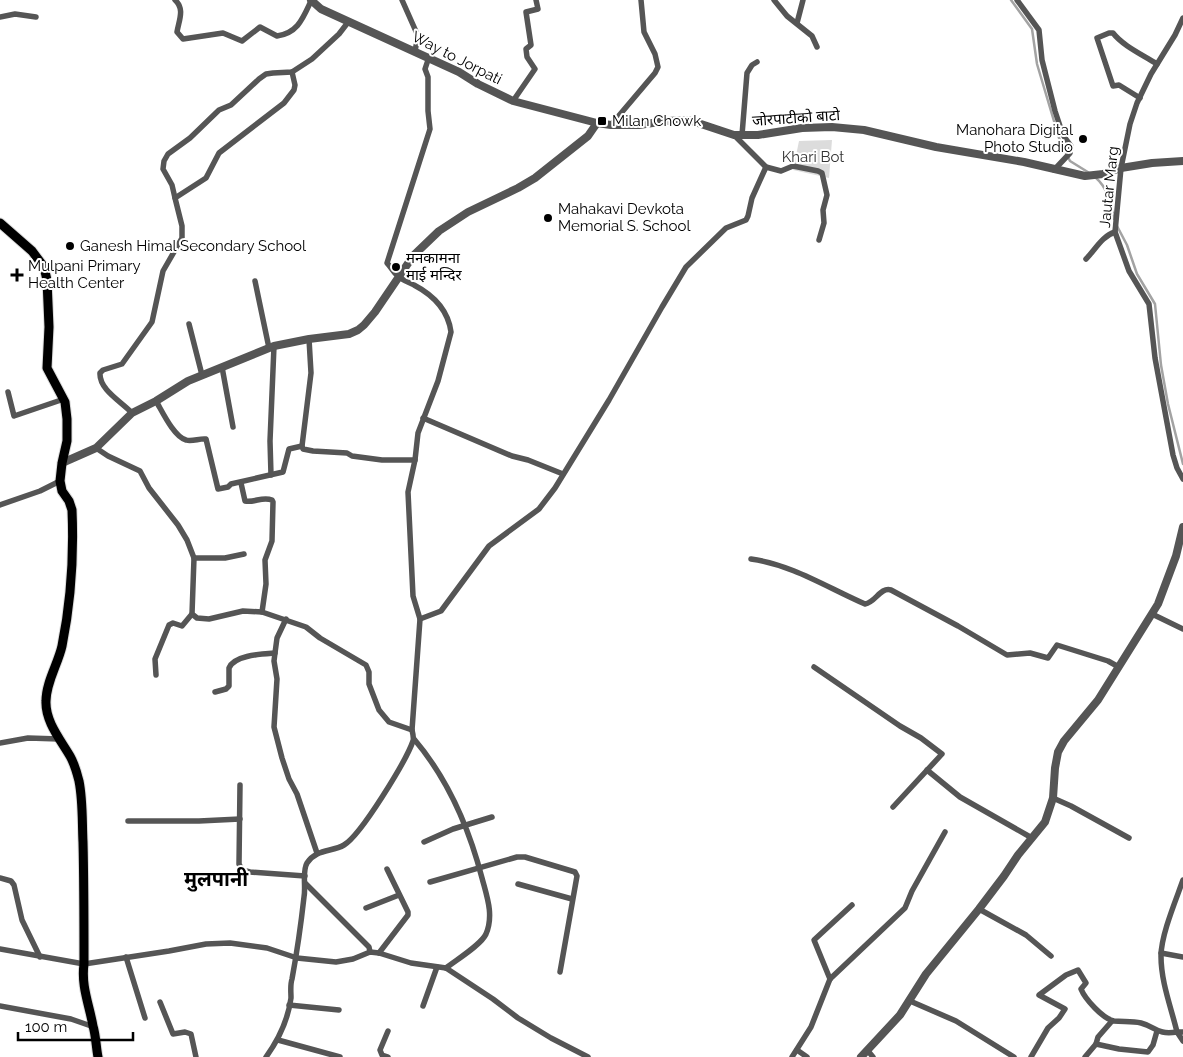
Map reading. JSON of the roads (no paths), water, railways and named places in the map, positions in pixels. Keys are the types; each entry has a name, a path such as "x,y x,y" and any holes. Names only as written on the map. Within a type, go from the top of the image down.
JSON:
{"main road":[{"path":"0,222 32,251 44,267 47,280 50,334 47,368 66,406 68,431 60,481 62,491 69,501 72,510 71,592 60,657 52,675 46,700 48,714 59,739 71,758 82,800 84,885 84,964 82,975 94,1027 98,1057"}],"street":[{"path":"174,0 182,11 177,32 183,40 223,33 242,41 260,27 277,36 294,30 298,26 311,0"},
{"name":"Way to Jorpati","path":"311,0 321,9 429,57 513,102 597,123"},
{"path":"402,0 418,36 415,51"},
{"path":"513,102 535,69 527,57 526,49 531,45 526,12 538,9 536,0"},
{"path":"611,125 658,67 655,54 644,32 641,0"},
{"path":"774,0 787,16 812,36 817,47"},
{"path":"797,23 803,0"},
{"path":"1017,0 1039,30 1042,60 1048,86 1063,135 1071,146 1070,153 1054,170"},
{"path":"0,18 15,14 36,17"},
{"name":"Jautar Marg","path":"1183,18 1157,64 1140,98 1130,124 1121,168 1115,232 1129,271 1149,304 1155,358 1173,455 1183,479"},
{"path":"132,413 104,387 100,373 103,370 122,364 152,322 163,271 182,238 182,226 172,185 163,169 164,161 168,154 190,138 218,110 231,105 266,74 292,72 326,46 349,21"},
{"path":"1140,98 1119,85 1113,86 1097,38 1109,33 1113,34 1120,42 1128,45 1157,64"},
{"path":"429,57 425,69 428,77 430,129 387,263 398,276 437,300 442,306 451,332 438,380 418,433 415,460 408,492 413,596 420,619 412,730 414,739 439,774 465,824 490,907 489,923 485,936 446,968"},
{"path":"757,62 752,65 747,73 738,135 766,168 781,170 793,166 822,173 827,195 823,210 824,223 818,240"},
{"path":"175,198 206,178 219,153 284,103 294,90 295,85 292,72"},
{"name":"जोरपाटीको बाटो","path":"597,123 639,125 689,120 738,135 758,135 802,128 824,127 864,130 936,148 1024,162 1085,176 1103,174 1121,168"},
{"path":"62,463 96,448 132,413 188,381 272,347 309,339 350,334 358,330 375,312 413,256 439,231 468,212 536,178 588,136 597,123"},
{"path":"1121,168 1183,161"},
{"path":"420,619 441,611 489,546 539,509 609,400 686,267 726,228 746,220 752,198 766,168"},
{"path":"1086,259 1097,249 1104,238 1115,232"},
{"path":"254,281 272,347 271,476"},
{"path":"189,324 202,375"},
{"path":"302,446 311,372 309,339"},
{"path":"222,367 234,427"},
{"path":"8,392 14,416 64,399"},
{"path":"156,401 168,423 182,438 186,440 204,438 208,441 218,489 228,487 231,484 283,472 289,449 302,446"},
{"path":"423,418 512,456 528,460 563,474"},
{"path":"302,446 303,449 313,451 335,452 382,460 415,460"},
{"path":"96,448 108,456 140,471 149,488 178,525 187,540 194,558 192,614 182,626 173,623 169,625 155,659 156,675"},
{"path":"0,505 40,491 60,481"},
{"path":"241,483 245,501 249,502 265,498 273,502 272,542 265,560 266,584 262,612"},
{"path":"867,1055 910,1001 926,974 979,909 1045,822 1053,798 1058,752 1064,740 1098,700 1158,604 1176,556 1183,527"},
{"path":"194,558 225,558 244,554"},
{"path":"751,559 770,562 815,579 864,604 873,601 883,590 891,590 1007,655 1030,653 1048,658 1057,645 1118,666"},
{"path":"192,614 197,618 209,619 243,611 262,612 306,627 320,638 366,665 369,672 369,684 379,710 389,722 412,730"},
{"path":"1152,614 1183,629"},
{"path":"286,619 277,638 274,653 277,679 274,727 289,779 297,794 317,853"},
{"path":"215,692 226,689 229,686 229,668 233,662 249,656 274,653"},
{"path":"814,667 942,754 893,807"},
{"path":"0,743 28,738 59,739"},
{"path":"266,1057 278,1040 286,1021 291,982 297,958 307,863 317,853 344,845 356,834 397,774 414,739"},
{"path":"927,770 960,797 1032,838"},
{"path":"240,785 239,864 242,870 305,880 369,948 370,952"},
{"path":"1053,798 1129,838"},
{"path":"424,842 465,824 492,817"},
{"path":"128,821 240,819"},
{"path":"792,1057 811,1026 830,979 904,908 946,832"},
{"path":"430,882 517,857 525,857 575,872 577,876 560,972"},
{"path":"379,953 408,915 387,869"},
{"path":"0,878 11,881 14,885 22,920 40,957"},
{"path":"1183,880 1161,954 1164,983 1183,1041"},
{"path":"518,884 572,899"},
{"path":"366,908 399,895"},
{"path":"830,979 814,940 852,905"},
{"path":"979,909 1026,935 1050,956"},
{"path":"0,949 84,964 169,952 206,944 230,943 267,948 297,958 336,962 346,961 370,952 379,953 411,962 446,968 518,1018 588,1057"},
{"path":"1161,954 1183,957"},
{"path":"126,957 145,1018"},
{"path":"423,1006 437,967"},
{"path":"1031,1057 1048,1028 1059,1018 1064,1009 1039,995 1066,975 1078,970 1086,982 1081,989 1084,995 1101,1015 1112,1021 1143,1023 1161,1033 1180,1032"},
{"path":"910,1001 956,1021 1014,1057"},
{"path":"160,1002 173,1034 185,1032 191,1034 196,1057"},
{"path":"289,1005 339,1010"},
{"path":"0,1006 71,1020 94,1027"},
{"path":"1085,1057 1096,1044 1098,1037 1112,1021"},
{"path":"388,1031 380,1050 382,1055 388,1057"},
{"path":"1096,1044 1118,1049 1148,1052 1153,1045 1157,1031"},
{"path":"278,1040 340,1057"},
{"path":"797,1050 807,1057"}],"waterway":[{"path":"1011,0 1032,29 1037,64 1059,138 1070,161 1091,174"},
{"path":"1095,177 1106,191 1114,219"},
{"path":"1117,226 1127,245 1137,274 1155,304 1161,365 1168,404 1183,464"}],"place":[{"name":"Milan Chowk","path":"602,121"},
{"name":"Manohara Digital Photo Studio","path":"1083,139"},
{"name":"Mahakavi Devkota Memorial S. School","path":"548,218"},
{"name":"Ganesh Himal Secondary School","path":"70,246"},
{"name":"मनकामना माई मन्दिर","path":"396,267"},
{"name":"Mulpani Primary Health Center","path":"17,275"}],"district":[{"name":"मुलपानी","path":"216,879"}],"park label":[{"name":"Khari Bot","path":"813,157"}]}
